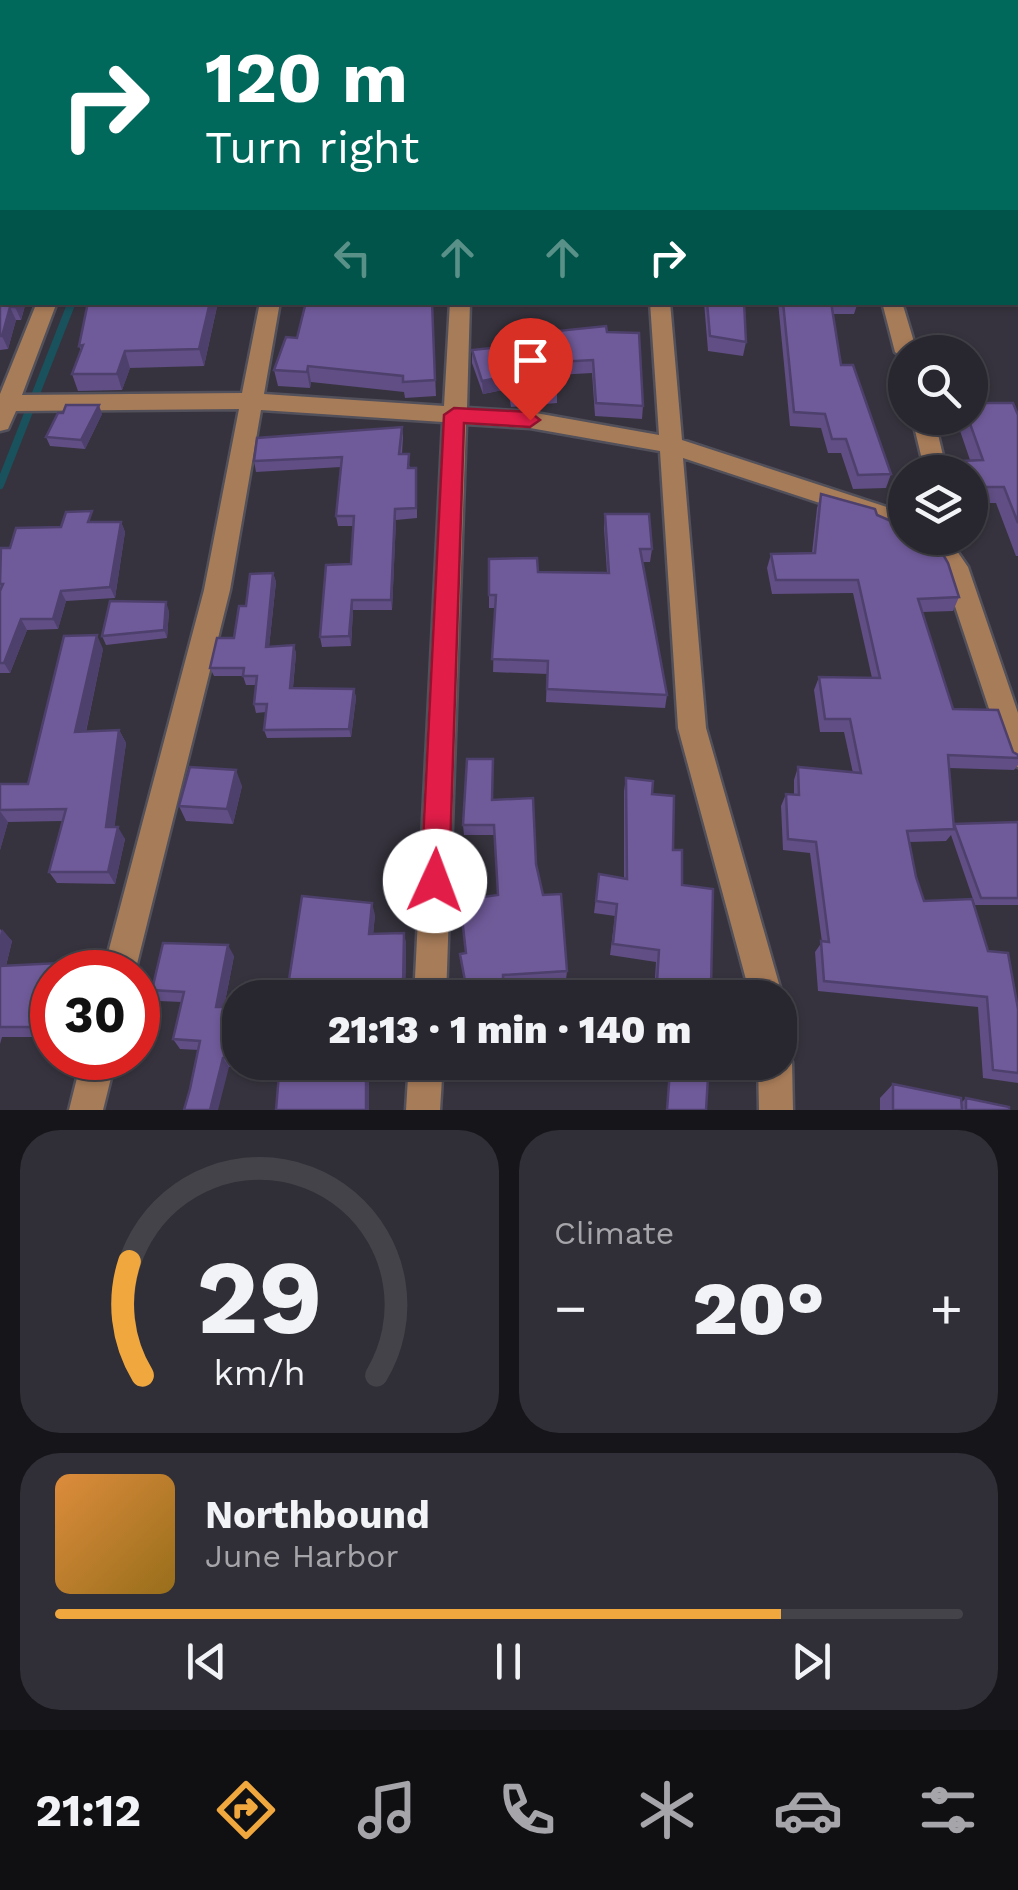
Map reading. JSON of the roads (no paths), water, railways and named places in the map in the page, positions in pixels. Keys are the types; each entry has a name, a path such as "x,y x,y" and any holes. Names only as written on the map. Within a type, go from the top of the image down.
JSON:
{"street":[{"path":"47,305 16,407 249,401 530,420 670,445 888,516"},
{"path":"125,950 217,590 269,305"},
{"path":"431,980 460,305"},
{"path":"660,305 692,728 762,980"},
{"path":"893,305 901,335"},
{"path":"948,555 956,566 1018,754"},
{"path":"86,1110 94,1080"},
{"path":"423,1110 425,1080"},
{"path":"775,1080 776,1110"}],"waterway":[{"path":"0,485 71,305"}]}
